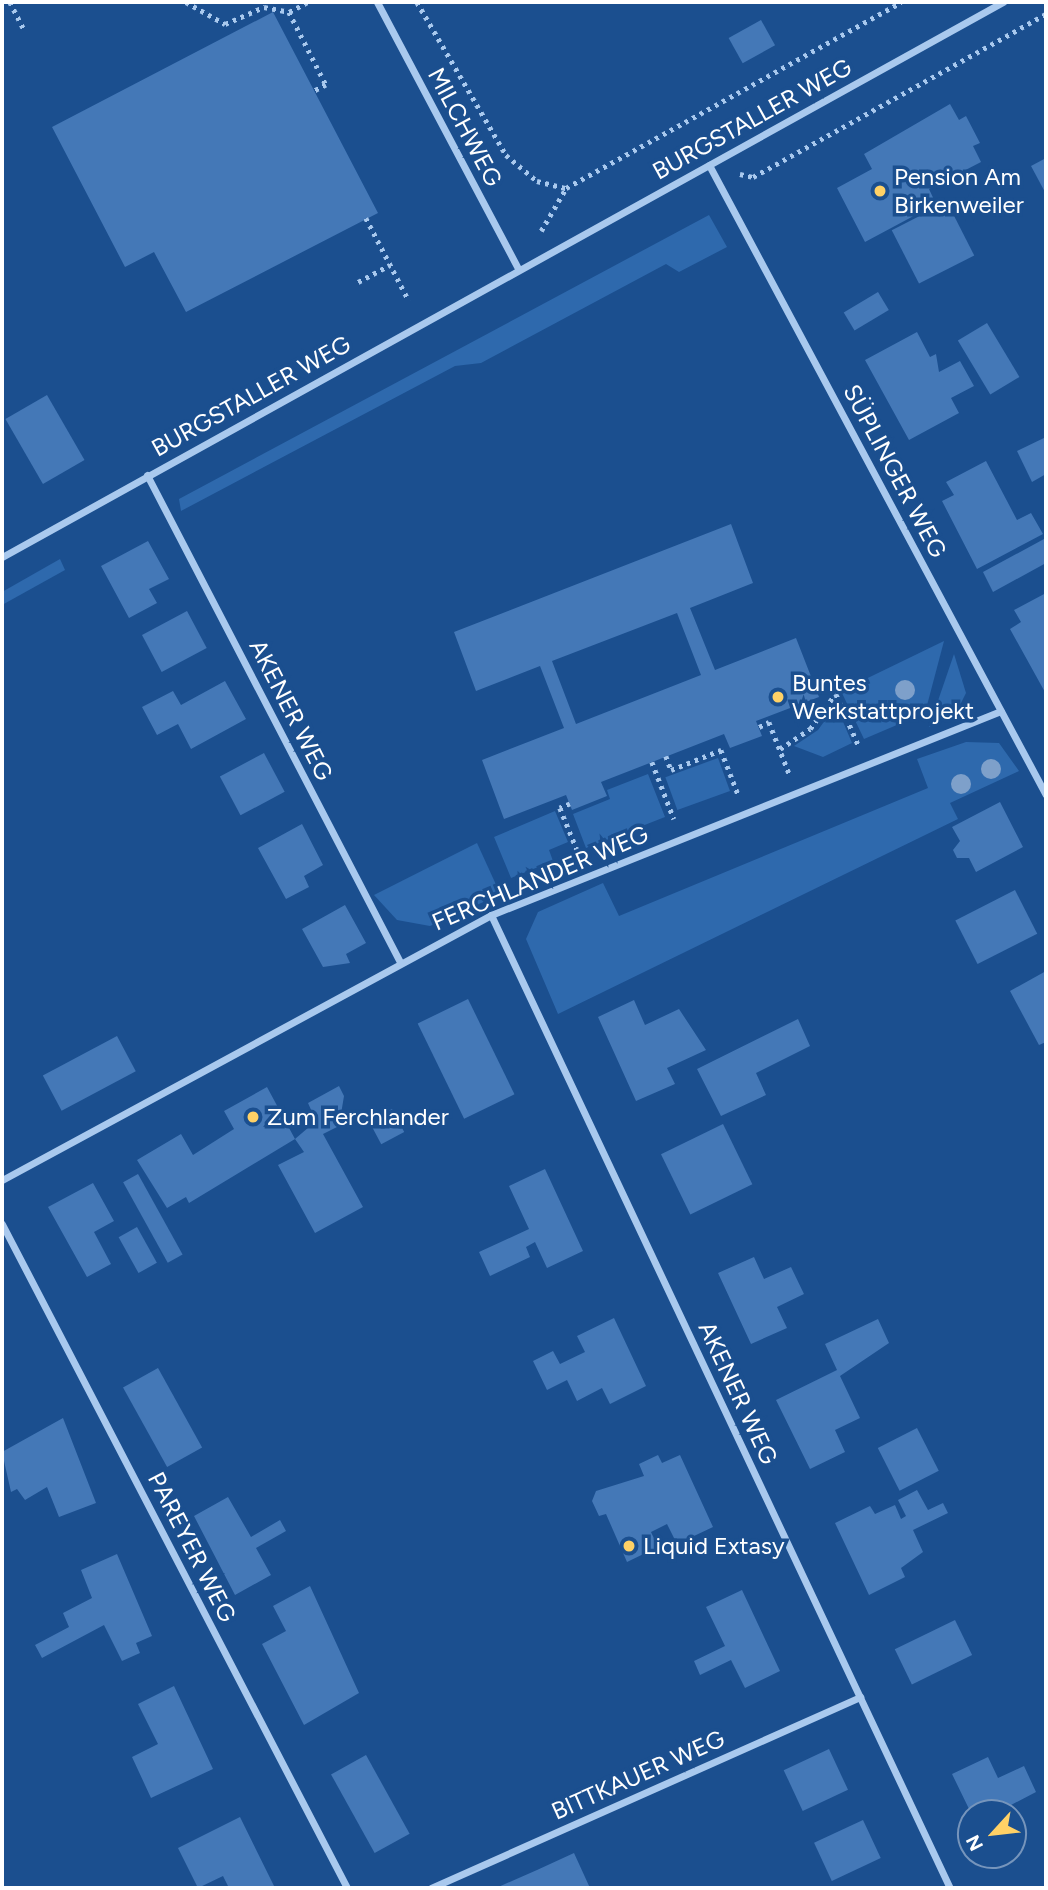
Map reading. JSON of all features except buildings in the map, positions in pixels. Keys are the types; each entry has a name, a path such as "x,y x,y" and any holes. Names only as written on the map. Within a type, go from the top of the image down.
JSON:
{"street":[{"name":"MILCHWEG","path":"377,2 519,270"},
{"name":"BURGSTALLER WEG","path":"2,557 1003,2"},
{"name":"SÜPLINGER WEG","path":"709,166 1046,795"},
{"name":"AKENER WEG","path":"147,475 400,962"},
{"name":"FERCHLANDER WEG","path":"2,1180 491,915 1002,711"},
{"name":"AKENER WEG","path":"491,915 950,1888"},
{"name":"PAREYER WEG","path":"2,1224 347,1888"},
{"name":"BITTKAUER WEG","path":"431,1888 860,1697"}],"path":[{"path":"9,2 24,30"},
{"path":"186,2 225,24 264,7 289,12 308,2"},
{"path":"417,2 506,155 537,181 566,188 519,270"},
{"name":"BURGSTALLER WEG","path":"566,188 901,2"},
{"path":"289,12 326,85 314,91"},
{"path":"753,177 1046,15"},
{"path":"366,219 409,301"},
{"path":"358,282 390,265"},
{"path":"780,750 810,729 836,693 859,746"},
{"path":"759,727 769,722 789,774"},
{"path":"666,756 671,770 721,750 738,795"},
{"path":"652,762 675,820"},
{"path":"570,804 560,808 580,858"}],"shaded area":[{"path":"709,215 727,247 679,272 666,264 481,363 455,366 181,511 179,499"},
{"path":"60,559 65,570 2,605 2,592"},
{"path":"944,641 925,713 864,739 841,691"},
{"path":"954,654 966,693 956,713 929,727"},
{"path":"836,705 852,743 823,757 794,746 818,730"},
{"path":"966,742 999,743 1019,771 950,803 958,819 558,1014 526,939 538,912 603,883 619,916 928,788 917,759"},
{"path":"718,758 730,791 677,810 665,777"},
{"path":"648,774 665,817 586,848 573,814 610,799 607,790"},
{"path":"555,811 568,842 549,850 553,861 511,878 494,837"},
{"path":"477,843 498,889 490,899 430,926 397,920 374,895"}],"place":[{"name":"Pension Am Birkenweiler","path":"880,191"},
{"name":"Buntes Werkstattprojekt","path":"778,697"},
{"name":"Zum Ferchlander","path":"253,1117"},
{"name":"Liquid Extasy","path":"629,1546"}]}
